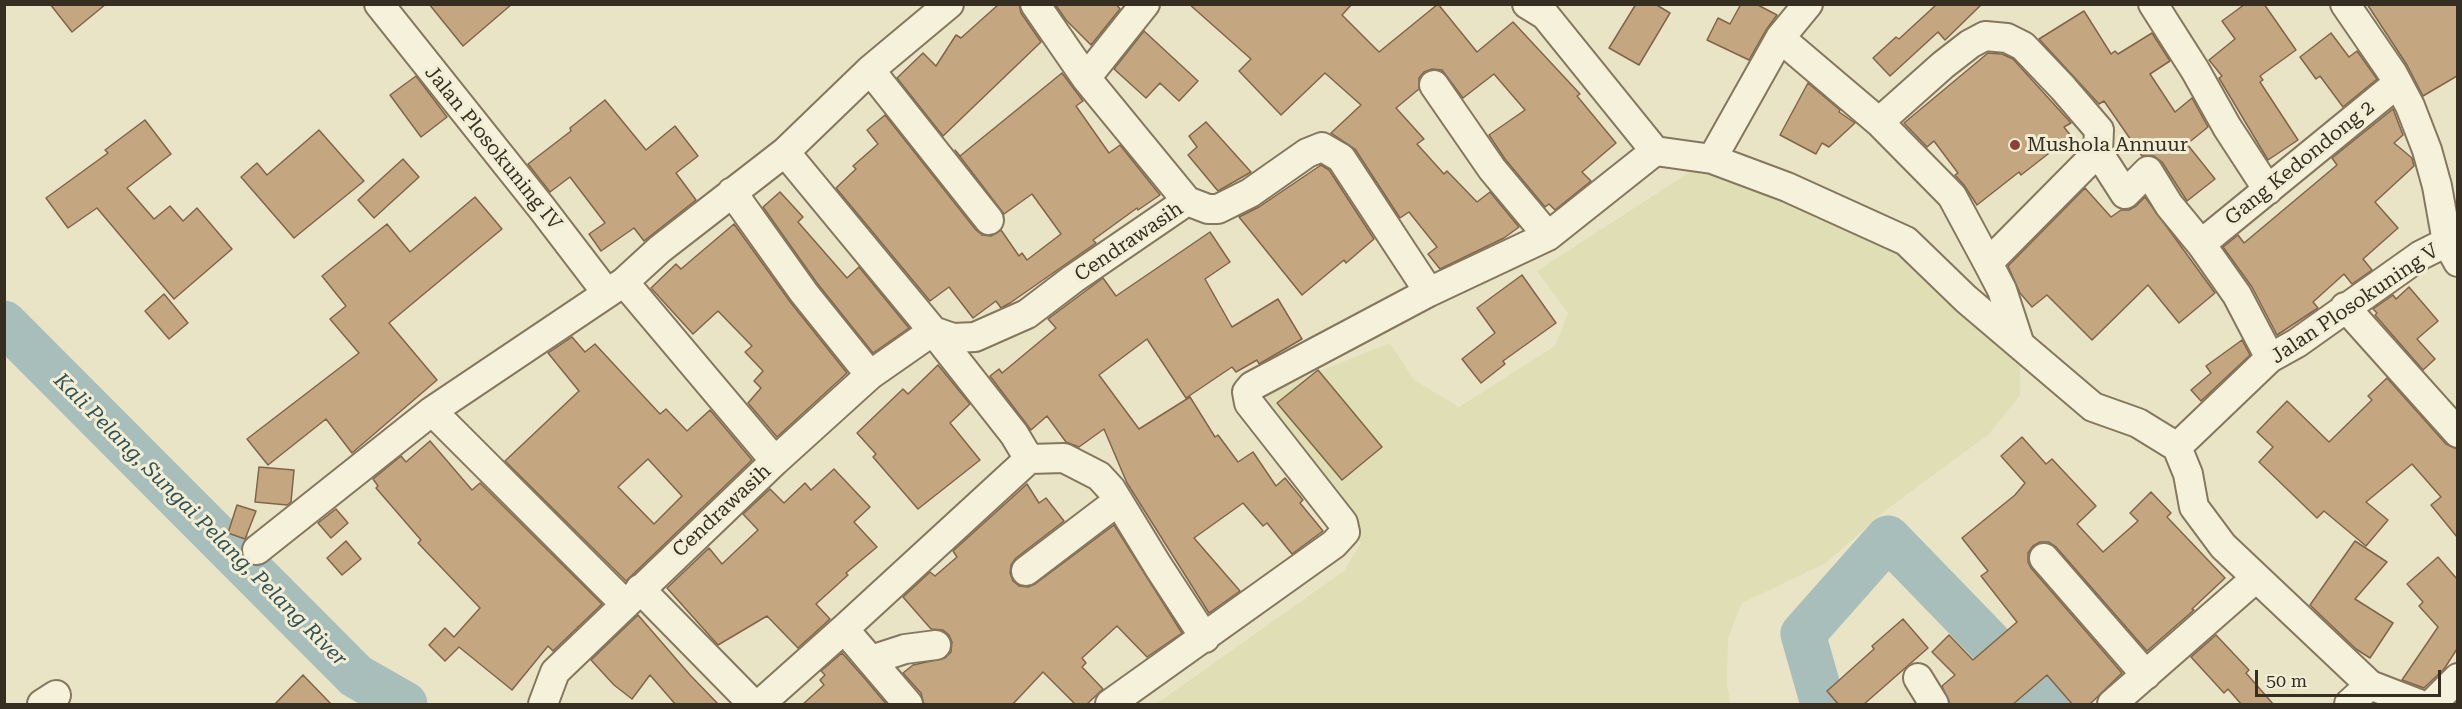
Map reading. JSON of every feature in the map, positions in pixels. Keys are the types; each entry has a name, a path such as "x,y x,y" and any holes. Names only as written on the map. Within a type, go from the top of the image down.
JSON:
{"street":[{"name":"Jalan Plosokuning IV","path":"379,4 615,287 775,461"},
{"path":"257,550 432,411 615,287 785,152 870,70 949,4"},
{"path":"1035,4 1086,78 1187,201"},
{"path":"1086,78 1145,4"},
{"path":"1712,159 1780,38 1808,4"},
{"path":"2153,4 2268,190"},
{"name":"Jalan Plosokuning V","path":"2177,447 2270,358 2297,343 2421,255 2452,252 2427,150 2410,106 2398,82 2345,4"},
{"path":"1542,8 1655,151 1712,159 1787,188 1906,241 1966,299 2093,407 2138,423 2177,447 2188,474 2194,507 2223,546 2370,686 2419,705"},
{"path":"1879,122 1942,65 1985,36 2007,38 2023,46 2063,88 2098,130 2098,152 2125,194 2148,171 2169,205 2201,244 2237,295 2270,358"},
{"path":"1780,38 1879,122 1952,196 2002,290 2019,342"},
{"path":"870,70 989,220"},
{"name":"Gang Kedondong 2","path":"2201,244 2398,82"},
{"path":"1434,85 1492,169 1548,236"},
{"name":"Cendrawasih","path":"543,705 555,672 775,461 870,375 933,331 953,338 975,337 1027,314 1187,201 1208,209 1218,209 1250,192 1307,153 1322,147 1341,158 1429,292"},
{"path":"1110,705 1334,544 1345,532 1342,523 1249,403 1246,392 1252,386 1429,292 1548,236 1655,151"},
{"path":"785,152 933,331 1014,434 1029,459"},
{"path":"1988,263 2098,152"},
{"path":"732,192 804,293 870,375"},
{"path":"2345,307 2457,433"},
{"path":"432,411 753,705"},
{"path":"760,705 1029,459 1064,458 1099,476 1111,489 1205,638"},
{"path":"1026,572 1118,501"},
{"path":"2044,558 2146,675"},
{"path":"2112,705 2256,578"},
{"path":"844,629 908,705"},
{"path":"871,660 905,649 936,645"},
{"path":"1918,678 1934,705"},
{"path":"2432,705 2457,678"},
{"path":"2349,705 2370,686"}],"green space":[{"path":"1696,168 1891,245 1964,309 2020,365 2020,395 1989,434 1882,513 1826,563 1742,603 1728,638 1727,683 1730,704 1156,704 1344,571 1361,543 1244,401 1390,343 1414,380 1459,407 1555,346 1568,313 1537,271"}],"building":[{"path":"50,4 106,4 72,32"},
{"path":"429,4 512,4 463,46"},
{"path":"999,4 1019,4 1021,13 1041,42 943,136 897,78 923,53 936,66 956,35 961,38"},
{"path":"1055,4 1116,4 1120,9 1091,45 1066,20"},
{"path":"1189,4 1352,4 1342,15 1379,52 1438,4 1477,52 1513,22 1580,94 1577,96 1616,143 1582,172 1591,181 1555,210 1549,204 1545,207 1505,159 1489,135 1525,110 1494,74 1463,98 1442,70 1432,69 1424,72 1419,78 1419,89 1396,108 1424,139 1417,144 1444,174 1447,171 1477,202 1490,192 1519,227 1504,238 1440,269 1428,254 1437,247 1409,212 1400,218 1355,149 1331,133 1361,105 1325,73 1281,115 1239,71 1251,59"},
{"path":"1636,4 1655,4 1670,13 1639,65 1609,48"},
{"path":"1741,4 1756,4 1777,15 1749,60 1707,40 1718,18 1730,24"},
{"path":"1937,4 1982,4 1945,40 1938,32 1890,76 1873,58 1896,37 1899,39"},
{"path":"2245,4 2264,4 2296,50 2260,76 2263,80 2260,82 2298,140 2268,160 2219,78 2222,76 2209,60 2235,39 2222,21"},
{"path":"2367,4 2457,4 2457,76 2423,96 2407,65"},
{"path":"2084,11 2111,54 2115,51 2118,54 2152,33 2170,61 2150,74 2175,112 2192,98 2208,127 2187,144 2215,179 2187,201 2162,162 2154,156 2142,156 2104,101 2099,104 2039,39"},
{"path":"1144,31 1198,81 1179,101 1160,83 1146,98 1114,69"},
{"path":"2331,33 2349,57 2357,51 2377,79 2343,107 2320,76 2316,79 2300,57"},
{"path":"1988,53 2002,54 2013,59 2071,123 2064,127 2071,136 2021,175 2019,172 1977,205 1955,175 1958,173 1934,141 1927,147 1904,123"},
{"path":"1062,73 1083,101 1076,106 1109,153 1120,145 1160,195 1138,210 1137,208 1093,240 1096,243 1001,308 996,301 973,318 949,287 930,301 836,188 856,169 853,166 878,144 867,130 885,115 976,230 982,235 991,236 1001,230 1019,256 1022,253 1027,260 1061,234 1032,194 1004,214 955,150 960,156"},
{"path":"416,76 447,117 421,137 390,95"},
{"path":"1808,83 1840,110 1839,112 1855,123 1829,147 1822,143 1816,154 1780,135"},
{"path":"605,100 646,150 675,126 698,156 676,173 696,200 644,241 634,228 601,251 589,234 605,223 570,177 550,192 528,164 571,131 570,128"},
{"path":"2393,109 2403,135 2394,143 2412,158 2414,166 2375,202 2398,228 2363,259 2372,270 2352,284 2344,274 2313,302 2318,308 2277,335 2252,287 2223,247 2238,235 2244,243 2337,165 2332,158"},
{"path":"145,120 171,154 127,188 154,219 170,206 183,221 197,208 232,249 174,299 97,208 68,228 46,198 108,153 105,150"},
{"path":"1206,122 1251,172 1218,191 1188,155 1197,147 1189,136"},
{"path":"319,130 364,181 294,238 241,177 257,163 267,175"},
{"path":"403,159 419,177 374,218 358,200"},
{"path":"1321,165 1329,170 1374,239 1346,263 1344,260 1302,295 1239,217 1259,207"},
{"path":"2085,188 2111,217 2121,210 2129,210 2136,206 2145,197 2215,293 2179,323 2148,285 2092,340 2047,295 2032,307 2020,293 2008,266"},
{"path":"780,192 803,217 798,222 847,278 859,267 909,328 873,353 817,283 763,207"},
{"path":"475,197 502,229 389,323 437,380 352,453 326,419 268,465 247,439 359,353 330,319 346,306 322,276 387,224 410,252"},
{"path":"734,224 791,303 847,373 777,437 748,403 761,388 754,381 763,371 745,352 752,346 718,311 693,334 651,288 676,264 681,269"},
{"path":"1210,232 1230,262 1205,279 1232,327 1278,299 1302,339 1259,364 1257,360 1236,372 1232,367 1186,398 1147,339 1099,375 1139,429 1190,397 1215,437 1218,435 1238,462 1253,452 1276,486 1285,478 1303,500 1300,503 1323,531 1292,554 1267,523 1263,526 1243,503 1194,538 1240,591 1209,613 1127,483 1104,429 1079,447 1066,442 1047,416 1031,430 990,376 999,369 1002,373 1056,328 1048,319 1103,278 1116,296"},
{"path":"1522,275 1556,323 1503,361 1505,364 1481,383 1462,359 1495,333 1477,308"},
{"path":"2409,287 2438,321 2417,339 2435,359 2423,370 2375,315 2377,313 2373,309 2393,295 2396,299"},
{"path":"164,294 188,323 169,339 145,311"},
{"path":"572,337 585,352 595,344 660,414 666,409 687,431 710,410 752,460 626,581 505,461 579,391 548,353","holes":["648,459 682,496 654,524 618,487"]},
{"path":"2242,340 2250,355 2201,401 2191,390 2211,373 2206,366"},
{"path":"938,365 970,404 950,423 980,460 918,509 873,457 876,454 857,433 903,389 908,394"},
{"path":"1318,370 1382,447 1342,480 1277,403"},
{"path":"2387,378 2446,444 2457,449 2457,537 2431,505 2441,497 2412,464 2366,502 2388,520 2366,546 2324,511 2317,518 2259,462 2273,447 2257,432 2287,401 2329,442 2372,400 2368,396"},
{"path":"2022,437 2046,464 2052,459 2096,506 2077,524 2103,552 2138,521 2130,513 2151,492 2171,513 2167,517 2225,578 2192,609 2194,610 2147,651 2056,547 2049,542 2040,542 2028,553 2031,568 2122,673 2089,705 2073,705 2047,675 2012,705 1950,705 1942,686 1955,675 1932,652 1949,635 1973,660 2017,622 1981,576 1988,571 1962,538 2015,495 2025,483 2001,456"},
{"path":"430,441 472,490 480,483 602,604 553,651 548,646 512,690 459,647 445,661 429,645 445,628 454,637 480,608 418,543 421,540 376,488 378,486 373,479 401,456 406,462"},
{"path":"259,467 294,470 291,502 287,505 255,502"},
{"path":"834,469 870,507 854,522 877,547 846,573 848,575 816,604 830,619 798,648 767,616 718,645 667,588 709,548 722,564 758,530 743,514 770,489 784,503 805,483 811,490"},
{"path":"1027,484 1039,503 1046,498 1064,521 1016,558 1011,565 1010,573 1013,581 1019,586 1028,587 1035,584 1114,525 1182,633 1147,657 1117,626 1082,658 1086,663 1082,667 1103,689 1086,705 1076,705 1043,672 1012,705 924,705 921,693 903,673 913,665 945,658 951,652 952,642 943,630 931,629 903,597 930,572 935,576 957,557 953,551"},
{"path":"237,505 256,511 245,539 228,533"},
{"path":"336,509 348,523 331,538 318,523"},
{"path":"346,541 361,559 342,575 327,558"},
{"path":"2355,541 2387,562 2355,599 2393,623 2370,658 2356,649 2310,605"},
{"path":"2438,557 2457,579 2457,649 2444,669 2424,688 2402,680 2438,627 2419,606 2423,602 2407,584"},
{"path":"638,615 719,705 676,705 650,675 632,699 614,685 591,660"},
{"path":"1903,619 1928,648 1863,705 1839,705 1827,691 1874,649 1872,646"},
{"path":"2216,635 2249,670 2246,673 2274,705 2242,705 2228,689 2224,693 2191,657"},
{"path":"842,653 887,705 802,705 824,685 820,680 825,675 821,671"},
{"path":"303,675 332,705 274,705"}],"waterway":[{"name":"Kali Pelang, Sungai Pelang, Pelang River","path":"4,323 356,676 405,704"},
{"name":"Kali Pelang, Sungai Pelang, Pelang River","path":"1823,704 1803,634 1888,538 2049,704"}],"place":[{"name":"Mushola Annuur","path":"2015,145"}]}
